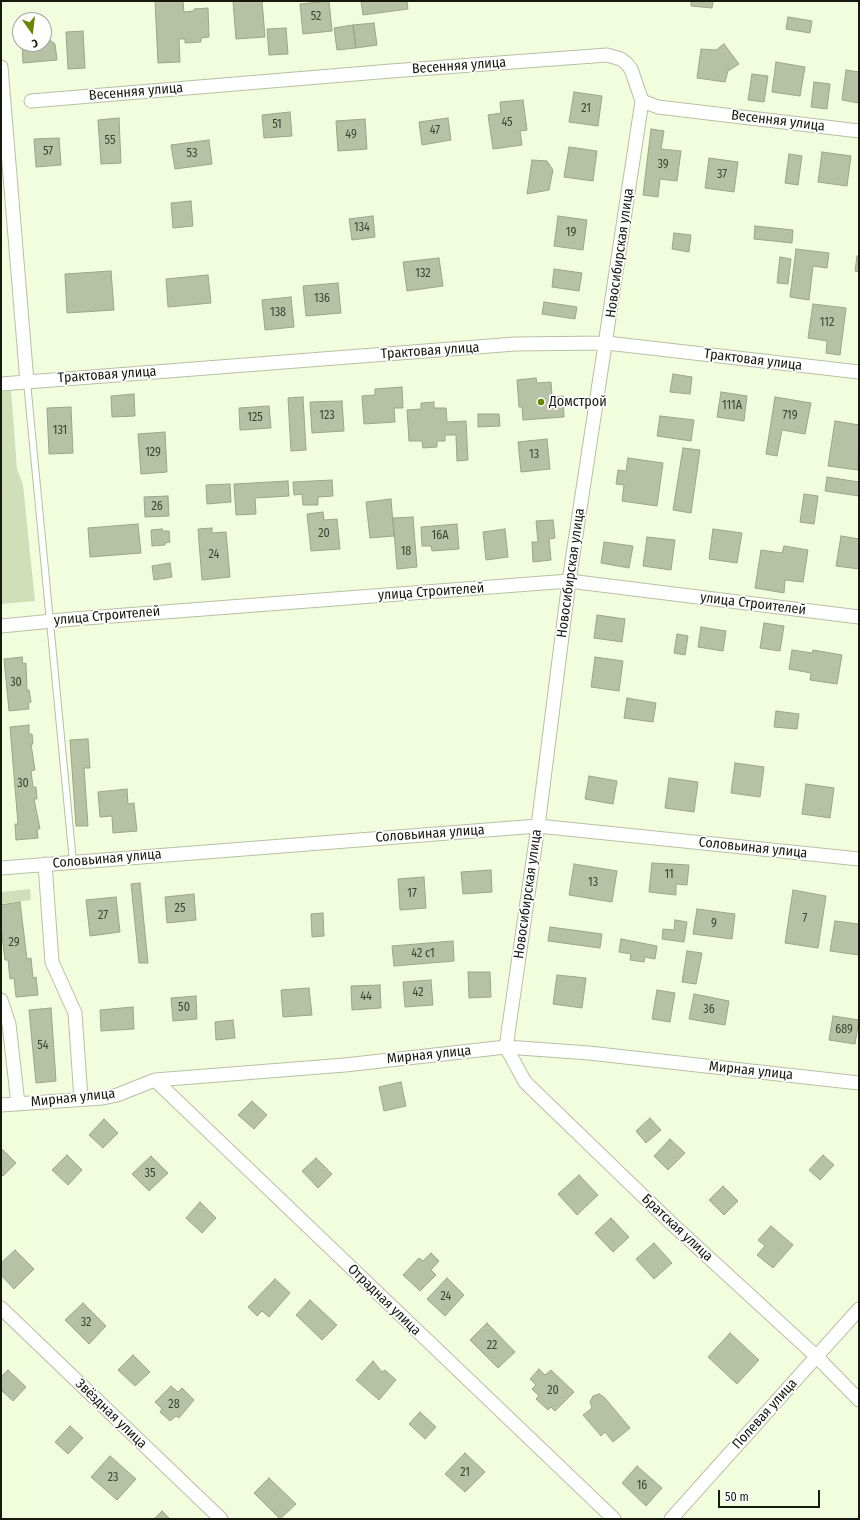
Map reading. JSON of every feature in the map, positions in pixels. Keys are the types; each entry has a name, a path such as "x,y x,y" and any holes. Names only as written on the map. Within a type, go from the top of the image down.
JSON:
{"street":[{"name":"Весенняя улица","path":"31,101 391,71 607,55 621,59 626,63 631,69 642,101 658,107 859,131"},
{"path":"1,67 4,136 27,382"},
{"name":"Новосибирская улица","path":"506,1047 538,826 569,581 642,101"},
{"name":"Трактовая улица","path":"1,384 515,344 606,343 859,372"},
{"name":"улица Строителей","path":"1,626 569,581 859,617"},
{"name":"Соловьиная улица","path":"1,868 538,826 859,859"},
{"path":"45,864 52,962 74,1013 81,1099"},
{"path":"1,1000 9,1024 18,1104"},
{"name":"Мирная улица","path":"1,1105 117,1095 155,1080 345,1065 506,1047 589,1053 859,1083"},
{"name":"Братская улица","path":"506,1047 525,1082 671,1223 816,1356 859,1400"},
{"name":"Отрадная улица","path":"155,1080 614,1519"},
{"name":"Звёздная улица","path":"1,1308 221,1519"},
{"name":"Полевая улица","path":"671,1519 859,1309"}],"lane":[{"path":"27,382 73,862"}],"green space":[{"path":"1,390 11,390 17,469 23,485 35,601 1,604"},
{"path":"30,889 31,900 1,904 1,892"}],"building":[{"path":"155,1 183,1 184,12 194,11 194,9 208,8 209,37 201,38 201,42 185,43 185,39 179,39 180,62 158,63"},
{"path":"233,1 262,1 265,37 236,39"},
{"path":"329,1 332,31 303,34 300,4"},
{"path":"361,1 407,1 408,9 363,15"},
{"path":"691,1 713,1 712,8 691,6"},
{"path":"788,17 812,21 810,33 786,29"},
{"path":"374,23 377,45 356,48 353,25"},
{"path":"353,25 356,48 337,50 334,28"},
{"path":"286,28 288,54 269,55 267,29"},
{"path":"83,31 85,68 68,69 66,32"},
{"path":"52,42 55,44 57,60 23,63 22,52 52,52"},
{"path":"724,44 739,64 728,71 725,82 697,78 701,49 716,50"},
{"path":"776,62 805,67 800,96 772,92"},
{"path":"846,70 859,72 859,103 842,100"},
{"path":"752,74 768,76 764,102 748,100"},
{"path":"814,82 830,84 827,109 811,107"},
{"path":"574,92 602,96 598,126 569,122"},
{"path":"523,100 527,130 520,131 522,145 493,149 488,115 501,113 500,102"},
{"path":"290,112 292,136 264,138 262,115"},
{"path":"119,118 121,163 101,164 98,120"},
{"path":"448,118 451,140 422,145 419,122"},
{"path":"365,119 367,149 338,151 336,121"},
{"path":"651,129 664,131 661,149 681,151 677,181 660,179 658,197 643,195"},
{"path":"59,138 61,165 36,167 34,139"},
{"path":"209,140 212,164 175,169 171,145"},
{"path":"569,147 597,151 593,181 564,177"},
{"path":"822,152 851,156 847,186 818,182"},
{"path":"789,154 802,156 798,185 785,183"},
{"path":"709,158 738,162 734,192 705,188"},
{"path":"532,160 547,161 553,170 549,190 527,194"},
{"path":"191,201 193,226 173,228 171,203"},
{"path":"373,216 375,237 352,240 349,219"},
{"path":"558,216 587,220 583,250 554,246"},
{"path":"755,226 793,230 792,243 754,239"},
{"path":"674,233 691,235 689,252 672,249"},
{"path":"796,249 829,253 827,268 813,266 809,300 790,297"},
{"path":"857,256 859,257 859,272 855,271"},
{"path":"780,257 791,259 788,284 777,283"},
{"path":"439,258 443,286 407,291 403,262"},
{"path":"554,269 582,273 579,291 552,287"},
{"path":"111,271 114,310 67,313 65,274"},
{"path":"208,275 211,303 168,307 166,279"},
{"path":"338,283 341,313 306,316 303,286"},
{"path":"291,297 294,327 265,330 262,300"},
{"path":"544,302 577,307 575,319 542,314"},
{"path":"813,304 846,308 840,355 826,353 827,341 808,338"},
{"path":"673,374 692,377 690,394 670,392"},
{"name":"Домстрой","path":"536,378 537,383 551,382 552,397 563,396 564,417 523,420 522,407 519,407 517,380"},
{"path":"402,387 403,408 394,408 395,422 364,424 362,396 375,395 375,389"},
{"path":"721,392 747,396 744,421 717,417"},
{"path":"134,394 135,416 112,417 111,396"},
{"path":"303,397 306,450 291,451 288,398"},
{"path":"775,397 811,403 805,434 782,430 777,456 766,454"},
{"path":"342,401 344,431 312,433 310,402"},
{"path":"434,402 434,408 446,408 447,422 466,421 468,460 457,461 456,435 445,435 445,441 437,441 437,447 423,448 422,441 409,441 407,410 421,409 421,403"},
{"path":"269,406 271,428 240,430 239,408"},
{"path":"71,407 73,453 49,454 47,408"},
{"path":"478,414 499,414 500,426 478,427"},
{"path":"660,416 694,420 691,441 657,436"},
{"path":"835,421 859,425 858,470 828,466"},
{"path":"165,432 167,472 141,474 138,434"},
{"path":"547,439 550,469 521,472 518,442"},
{"path":"683,448 700,450 691,513 673,510"},
{"path":"628,458 663,463 657,506 622,501 624,485 616,484 618,470 626,471"},
{"path":"827,477 859,482 859,496 825,491"},
{"path":"332,480 333,496 318,497 318,505 303,505 302,494 294,495 293,482"},
{"path":"288,481 289,496 255,498 256,514 236,515 234,484"},
{"path":"230,484 231,502 207,504 206,485"},
{"path":"804,494 818,496 814,524 800,522"},
{"path":"168,496 169,516 145,517 144,497"},
{"path":"391,499 394,536 370,538 366,502"},
{"path":"323,512 324,520 337,519 340,549 311,551 307,514"},
{"path":"413,517 417,567 397,569 393,518"},
{"path":"553,520 555,538 549,539 551,560 533,562 532,542 538,542 536,521"},
{"path":"138,524 141,553 90,557 88,528"},
{"path":"457,524 459,549 432,551 431,546 422,546 421,527"},
{"path":"212,528 212,533 226,532 230,577 202,580 198,529"},
{"path":"162,529 162,531 169,531 170,542 165,543 165,545 152,546 151,530"},
{"path":"505,529 508,557 486,560 483,532"},
{"path":"713,529 742,533 737,563 709,559"},
{"path":"841,536 859,539 859,569 836,566"},
{"path":"647,537 675,540 671,570 643,566"},
{"path":"604,542 633,546 629,568 601,563"},
{"path":"784,546 808,550 803,582 785,580 784,593 755,588 761,550 782,553"},
{"path":"170,563 172,577 154,580 152,566"},
{"path":"597,615 625,619 622,642 594,638"},
{"path":"764,623 784,626 780,651 760,648"},
{"path":"701,627 726,631 723,651 698,647"},
{"path":"677,634 688,636 685,655 674,653"},
{"path":"792,650 812,653 813,650 842,655 837,684 810,680 811,673 789,669"},
{"path":"22,657 23,664 26,663 27,690 29,690 31,702 28,703 29,709 9,711 4,659"},
{"path":"595,657 623,661 619,691 591,687"},
{"path":"627,698 656,703 653,722 624,718"},
{"path":"776,711 799,714 797,729 774,727"},
{"path":"29,725 29,734 32,734 33,744 31,744 35,770 31,771 33,787 36,787 37,799 34,799 40,829 37,829 38,838 16,840 15,824 18,824 10,727"},
{"path":"88,739 90,768 84,768 88,826 76,826 70,740"},
{"path":"735,763 764,767 760,797 731,793"},
{"path":"589,776 617,781 613,804 585,799"},
{"path":"669,778 698,782 694,812 665,808"},
{"path":"806,784 834,788 830,818 802,814"},
{"path":"127,789 128,804 134,803 137,831 113,833 112,816 100,817 98,792"},
{"path":"652,863 689,865 687,885 676,884 676,895 649,892"},
{"path":"574,864 617,871 612,902 569,895"},
{"path":"491,870 492,892 463,894 461,872"},
{"path":"424,877 426,908 400,910 398,879"},
{"path":"140,883 148,963 139,963 131,884"},
{"path":"793,890 826,896 818,948 785,943"},
{"path":"194,894 196,920 167,923 165,897"},
{"path":"116,897 120,932 90,936 86,900"},
{"path":"20,902 27,959 31,958 33,978 36,977 38,995 16,997 14,978 10,979 8,960 5,960 1,928 1,905"},
{"path":"697,909 735,914 732,939 693,934"},
{"path":"323,913 324,936 312,937 311,914"},
{"path":"675,920 687,922 684,942 662,939 663,929 674,930"},
{"path":"835,921 859,924 859,955 830,951"},
{"path":"550,927 602,934 600,948 548,941"},
{"path":"621,939 657,946 655,959 645,957 644,962 630,960 631,954 619,952"},
{"path":"453,941 454,961 394,966 392,946"},
{"path":"687,951 702,953 696,984 682,982"},
{"path":"468,972 490,972 491,997 469,998"},
{"path":"557,975 586,978 582,1008 553,1004"},
{"path":"431,980 433,1005 405,1007 403,982"},
{"path":"380,985 381,1008 352,1010 351,986"},
{"path":"309,988 312,1015 283,1017 281,990"},
{"path":"657,990 675,993 670,1022 652,1019"},
{"path":"694,994 729,1001 725,1025 689,1019"},
{"path":"196,996 197,1019 173,1021 171,998"},
{"path":"133,1007 134,1029 101,1031 100,1010"},
{"path":"51,1008 56,1081 36,1083 29,1010"},
{"path":"833,1016 859,1020 855,1044 829,1040"},
{"path":"233,1020 235,1038 216,1040 215,1022"},
{"path":"401,1082 406,1106 384,1111 379,1087"},
{"path":"252,1101 267,1115 254,1129 238,1115"},
{"path":"650,1118 661,1130 646,1143 636,1131"},
{"path":"104,1119 118,1133 103,1148 89,1135"},
{"path":"670,1139 685,1153 668,1170 654,1156"},
{"path":"1,1148 16,1163 3,1176 1,1174"},
{"path":"67,1155 82,1170 68,1185 52,1170"},
{"path":"823,1155 834,1165 820,1180 809,1170"},
{"path":"151,1156 168,1173 149,1191 132,1174"},
{"path":"316,1158 332,1174 318,1188 302,1171"},
{"path":"579,1175 598,1195 577,1215 558,1194"},
{"path":"723,1186 738,1201 724,1215 709,1200"},
{"path":"200,1202 216,1218 202,1233 186,1218"},
{"path":"611,1218 629,1237 613,1252 595,1233"},
{"path":"771,1226 793,1245 773,1268 757,1255 765,1246 758,1240"},
{"path":"654,1243 672,1263 654,1279 636,1259"},
{"path":"15,1250 34,1269 14,1289 1,1275 1,1263"},
{"path":"431,1253 439,1261 431,1270 436,1275 420,1291 403,1275 419,1258 423,1261"},
{"path":"447,1278 464,1295 445,1316 427,1299"},
{"path":"275,1279 290,1293 269,1317 262,1311 257,1316 248,1307"},
{"path":"310,1300 337,1325 322,1340 296,1315"},
{"path":"83,1303 106,1326 89,1344 65,1320"},
{"path":"487,1323 515,1352 498,1368 470,1340"},
{"path":"730,1333 759,1360 737,1384 708,1357"},
{"path":"133,1355 150,1372 135,1386 118,1370"},
{"path":"373,1361 382,1372 385,1370 396,1380 379,1400 356,1380"},
{"path":"539,1369 545,1375 551,1370 574,1392 555,1411 551,1407 548,1410 536,1399 539,1396 532,1389 536,1385 530,1379"},
{"path":"8,1370 26,1387 13,1401 1,1390 1,1377"},
{"path":"171,1386 178,1392 182,1388 194,1400 179,1418 176,1416 170,1421 160,1412 162,1409 155,1402"},
{"path":"599,1394 604,1397 630,1428 613,1442 605,1432 601,1436 583,1415 592,1408 590,1402 593,1396"},
{"path":"420,1412 436,1427 425,1439 409,1424"},
{"path":"70,1426 83,1438 68,1454 55,1442"},
{"path":"465,1453 485,1472 465,1492 445,1474"},
{"path":"110,1456 136,1479 117,1500 91,1477"},
{"path":"637,1466 662,1488 646,1506 622,1483"},
{"path":"269,1478 296,1504 280,1519 254,1493"},
{"path":"162,1511 170,1519 154,1519"}],"place":[{"name":"Домстрой","path":"541,402"}]}
